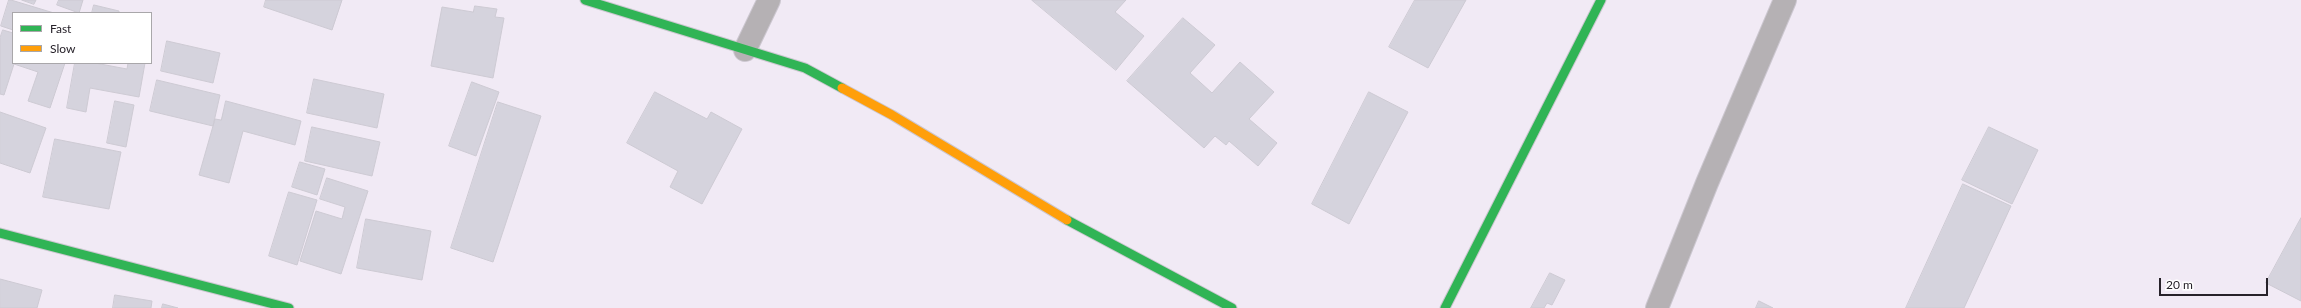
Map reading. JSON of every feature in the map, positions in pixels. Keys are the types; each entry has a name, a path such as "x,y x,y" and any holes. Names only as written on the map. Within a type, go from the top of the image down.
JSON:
{"street":[{"path":"585,0 805,68 892,115 1049,211 1232,308"},
{"path":"745,50 769,0"},
{"path":"1445,308 1601,0"},
{"path":"1657,308 1707,183 1785,0"},
{"path":"0,233 288,308"}],"building":[{"path":"9,0 51,12 12,12 12,30 1,26"},
{"path":"22,0 36,0 34,4"},
{"path":"59,0 83,0 79,12 57,5"},
{"path":"266,0 342,0 332,30 264,7"},
{"path":"1032,0 1126,0 1115,12 1144,36 1116,70"},
{"path":"1415,0 1466,0 1428,68 1389,47"},
{"path":"94,5 119,11 119,12 92,12"},
{"path":"475,6 497,9 495,17 504,18 493,78 431,66 442,7 473,12"},
{"path":"1183,18 1215,45 1190,73 1212,93 1240,62 1274,92 1249,119 1277,143 1258,166 1229,141 1226,145 1215,136 1204,148 1127,81"},
{"path":"3,30 12,33 12,64 14,64 4,95 0,94 0,38"},
{"path":"167,41 220,53 213,83 161,71"},
{"path":"14,64 65,64 50,108 28,101 38,72"},
{"path":"75,64 100,64 127,69 128,64 145,64 139,97 90,88 86,112 67,108"},
{"path":"314,79 384,94 377,128 307,113"},
{"path":"157,80 220,95 213,126 150,111"},
{"path":"472,82 499,92 476,156 449,146"},
{"path":"655,92 707,119 711,112 742,129 702,204 670,187 678,171 627,143"},
{"path":"1369,92 1408,112 1349,224 1312,204"},
{"path":"115,101 134,105 126,147 107,143"},
{"path":"226,101 301,121 295,145 243,131 229,183 199,175 215,119 221,120"},
{"path":"498,102 541,116 493,262 451,248"},
{"path":"0,112 46,128 30,173 0,163"},
{"path":"312,127 380,142 372,176 305,161"},
{"path":"1989,127 2038,150 2012,204 1962,180"},
{"path":"55,139 121,152 109,209 43,197"},
{"path":"300,162 325,169 317,195 292,187"},
{"path":"327,178 368,191 341,274 300,261 316,211 342,219 345,207 320,199"},
{"path":"1963,184 2011,206 1964,308 1906,308"},
{"path":"289,192 317,200 297,265 269,256"},
{"path":"2301,218 2301,301 2266,283"},
{"path":"366,219 431,231 422,280 357,268"},
{"path":"1550,273 1565,280 1552,305 1547,303 1544,308 1531,308"},
{"path":"0,279 42,290 37,308 0,308"},
{"path":"115,295 152,301 151,308 113,308"},
{"path":"1759,301 1773,308 1756,308"},
{"path":"163,304 178,308 162,308"}],"traffic: fast":[{"path":"585,0 805,68 842,88"},
{"path":"1445,308 1601,0"},
{"path":"1067,220 1232,308"},
{"path":"0,233 289,308"}],"traffic: slow":[{"path":"842,88 892,115 1067,220"}]}
